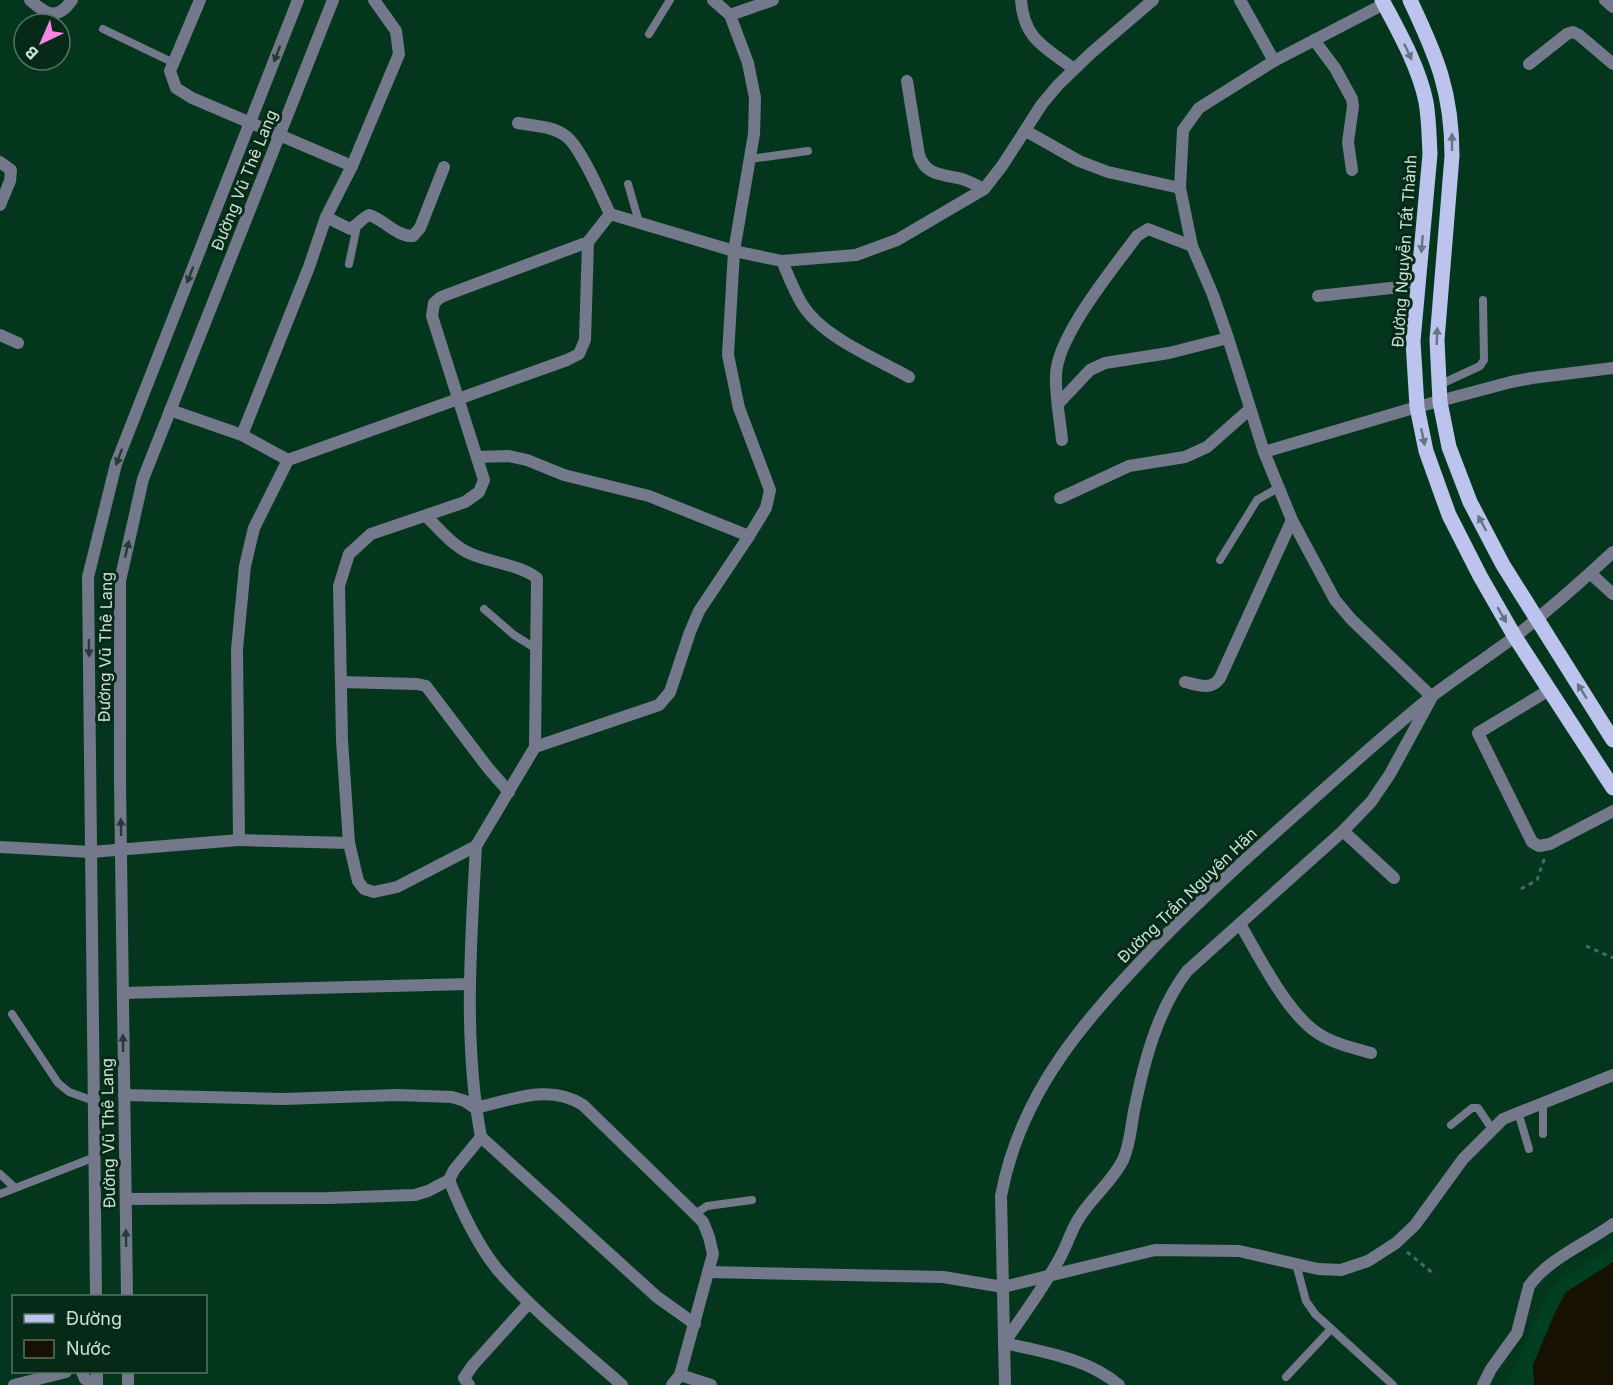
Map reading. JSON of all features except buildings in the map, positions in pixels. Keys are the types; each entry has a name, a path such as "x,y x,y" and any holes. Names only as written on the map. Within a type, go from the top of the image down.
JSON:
{"main road":[{"path":"1410,0 1440,69 1448,98 1452,127 1452,156 1437,340 1440,402 1449,447 1470,501 1503,565 1613,740"},
{"name":"Đường Nguyễn Tất Thành","path":"1383,2 1418,75 1429,127 1430,153 1413,340 1417,407 1426,451 1449,515 1480,576 1515,637 1613,788"}],"street":[{"path":"30,0 40,9 54,14 62,12 72,0"},
{"path":"200,0 171,71 176,88 192,98 352,166"},
{"name":"Đường Vũ Thê Lang","path":"96,1295 88,577 116,464 298,0"},
{"name":"Đường Vũ Thê Lang","path":"127,1295 120,581 143,479 333,0"},
{"path":"242,435 309,267 326,217 352,166 399,54 396,31 374,0"},
{"path":"535,747 659,705 669,692 699,611 766,508 770,490 739,408 728,355 734,251 754,135 755,98 748,63 730,15 713,0"},
{"path":"730,15 773,0"},
{"path":"1021,0 1022,16 1034,39 1074,69"},
{"path":"518,123 552,129 567,137 581,157 610,214 734,251 782,261 856,255 897,240 984,189 1026,131 1042,104 1074,69 1153,0"},
{"path":"1240,0 1274,61"},
{"path":"1605,0 1613,7"},
{"path":"1119,1385 1106,1374 1075,1360 1004,1343 1051,1274 1066,1248 1077,1221 1114,1175 1124,1158 1146,1059 1169,998 1187,971 1343,831 1371,801 1390,774 1432,697 1351,619 1335,600 1292,520 1264,452 1213,295 1192,246 1180,188 1183,130 1199,108 1274,61 1383,2"},
{"path":"1529,64 1567,34 1573,32 1613,64"},
{"path":"1314,40 1335,68 1352,99 1348,142 1352,170"},
{"path":"907,81 922,165 931,172 965,180 984,189"},
{"path":"1026,131 1078,161 1108,172 1180,188"},
{"path":"0,162 11,170 10,181 0,205"},
{"path":"326,217 350,229 369,215 405,236 414,236 420,228 444,166"},
{"path":"476,846 397,886 374,892 364,889 358,881 349,843 342,740 339,586 349,554 371,534 465,502 479,492 484,480 432,316 434,303 441,297 588,242 610,214"},
{"path":"1062,440 1056,374 1062,348 1076,322 1137,236 1148,230 1192,246"},
{"path":"239,840 237,649 245,566 254,528 288,460 579,354 585,340 588,242"},
{"path":"782,261 802,304 817,322 837,337 909,376"},
{"path":"1318,296 1418,285"},
{"path":"0,336 18,343"},
{"path":"1058,404 1090,370 1105,363 1143,358 1228,338"},
{"path":"1264,452 1417,407 1532,378 1613,368"},
{"path":"1060,498 1128,466 1185,457 1206,447 1250,409"},
{"path":"170,410 242,435 288,460"},
{"path":"478,457 509,456 527,460 564,475 649,496 749,536"},
{"path":"426,516 451,541 468,553 528,572 537,578 538,589 535,648 535,747 476,846 469,984 475,1108 481,1137 657,1297 695,1324"},
{"path":"1185,682 1209,687 1216,684 1220,678 1292,520"},
{"name":"Đường Trần Nguyên Hãn","path":"1005,1385 1001,1196 1009,1161 1022,1125 1038,1091 1069,1043 1128,975 1227,875 1432,697 1515,637 1613,552"},
{"path":"1590,573 1613,594"},
{"path":"341,682 426,686 509,792"},
{"path":"1549,690 1478,733 1532,842 1539,846 1550,844 1613,811"},
{"path":"1343,831 1394,878"},
{"path":"0,847 91,852 239,840 349,843"},
{"path":"1240,924 1296,1013 1317,1033 1338,1044 1371,1053"},
{"path":"123,993 469,984"},
{"path":"709,1272 943,1277 1003,1287 1155,1250 1239,1251 1318,1269 1341,1270 1368,1261 1396,1243 1415,1225 1462,1159 1503,1119 1613,1076"},
{"path":"124,1095 283,1099 397,1095 452,1097 465,1101 475,1108 547,1092 573,1098 584,1105 703,1222 713,1254 695,1324 676,1380 711,1385"},
{"path":"126,1199 329,1198 415,1195 449,1180 454,1170 481,1137"},
{"path":"449,1180 482,1246 496,1268 529,1303 622,1385"},
{"path":"1483,1385 1491,1369 1516,1333 1529,1286 1568,1252 1613,1224"},
{"path":"469,1385 464,1378 472,1365 529,1303"},
{"path":"14,1385 59,1373"},
{"path":"83,1373 85,1378 97,1385"}],"lane":[{"path":"649,34 670,0"},
{"path":"103,29 174,63"},
{"path":"750,159 808,151"},
{"path":"628,184 639,222"},
{"path":"349,264 357,226"},
{"path":"1439,385 1480,366 1484,360 1483,300"},
{"path":"1220,560 1257,500 1278,488"},
{"path":"484,609 514,635 535,648"},
{"path":"12,1014 58,1083 69,1092 94,1101"},
{"path":"1543,1103 1543,1134"},
{"path":"1451,1125 1472,1108 1478,1108 1492,1129"},
{"path":"1518,1112 1529,1149"},
{"path":"0,1194 94,1157"},
{"path":"0,1173 14,1187"},
{"path":"695,1214 707,1206 752,1200"},
{"path":"1296,1264 1306,1301 1315,1314 1393,1385"},
{"path":"1286,1377 1331,1329"}],"path":[{"path":"1521,889 1540,876 1550,844"},
{"path":"1587,946 1613,958"},
{"path":"1396,1243 1434,1275"}],"shaded area":[{"path":"1613,1247 1613,1385 1506,1385 1551,1288"}],"water":[{"path":"1613,1262 1613,1385 1534,1385 1533,1365 1566,1292"}]}
